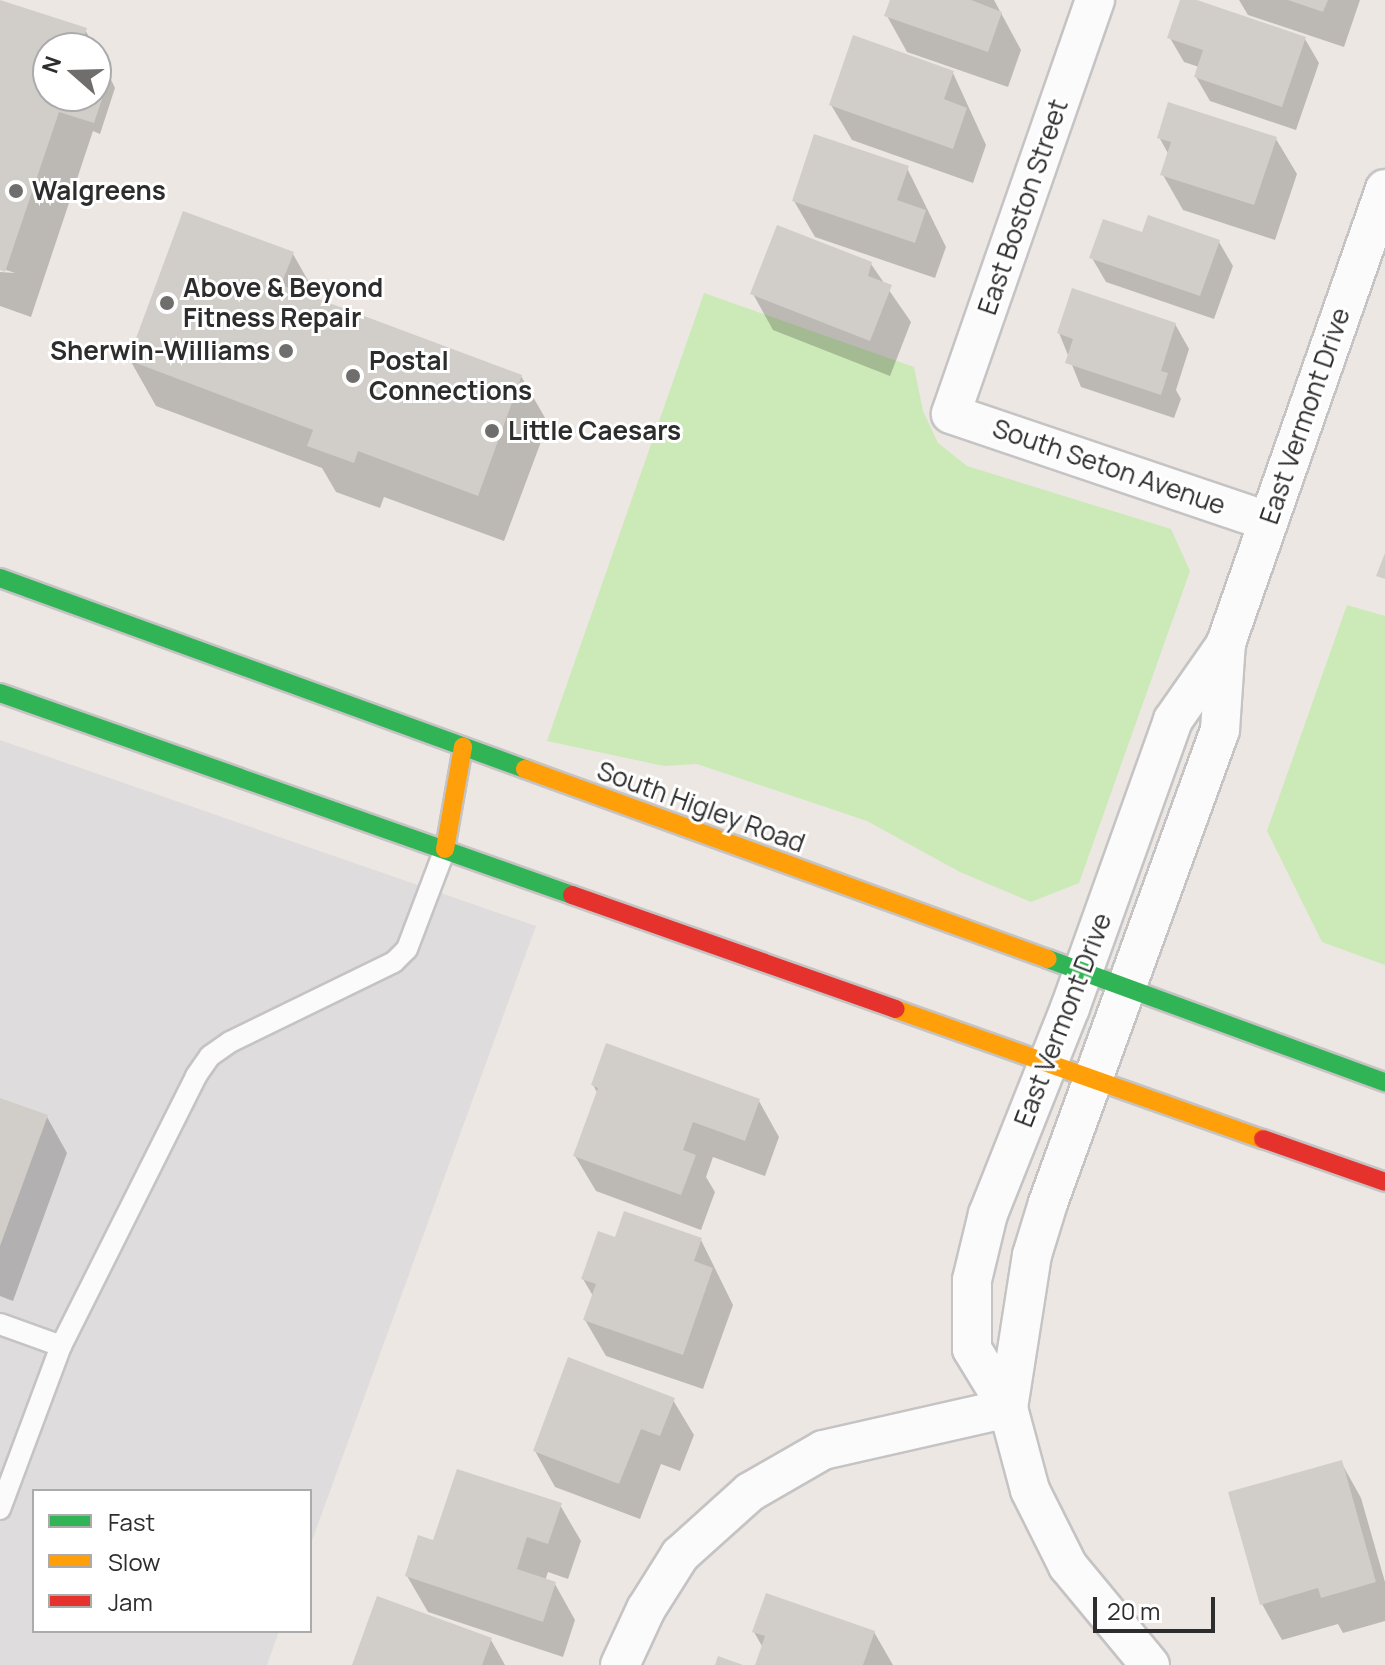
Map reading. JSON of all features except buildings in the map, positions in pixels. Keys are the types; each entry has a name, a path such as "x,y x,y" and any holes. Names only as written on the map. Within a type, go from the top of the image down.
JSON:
{"main road":[{"name":"South Higley Road","path":"0,578 1385,1082"},
{"path":"0,693 1385,1182"},
{"path":"445,849 463,747"}],"street":[{"name":"East Boston Street","path":"951,414 1095,0"},
{"name":"East Vermont Drive","path":"1008,1408 1032,1255 1220,730 1226,643 1385,189"},
{"name":"South Seton Avenue","path":"951,414 1268,521"},
{"name":"East Vermont Drive","path":"1150,1665 1068,1566 1030,1490 1008,1408 972,1349 972,1280 988,1214 1083,974 1173,720 1226,643"},
{"path":"620,1665 646,1609 680,1555 750,1492 823,1450 1008,1408"}],"lane":[{"path":"0,1509 61,1346 210,1056 394,962 407,949 445,849"},
{"path":"0,1324 61,1346"}],"shaded area":[{"path":"0,740 536,926 312,1541 312,1489 32,1489 32,1633 278,1633 267,1665 0,1665"}],"green space":[{"path":"704,293 914,367 923,411 938,443 967,466 1171,529 1190,571 1079,883 1031,902 960,872 867,821 697,764 664,766 547,741"},
{"path":"1347,605 1385,616 1385,965 1322,942 1267,831"}],"traffic: fast":[{"path":"0,578 525,769"},
{"path":"0,693 572,895"},
{"path":"1048,959 1385,1082"}],"traffic: slow":[{"path":"445,849 463,747"},
{"path":"525,769 1048,959"},
{"path":"895,1009 1263,1139"}],"traffic: jam":[{"path":"572,895 895,1009"},
{"path":"1263,1139 1385,1182"}],"place":[{"name":"Walgreens","path":"16,191"},
{"name":"Above & Beyond Fitness Repair","path":"167,303"},
{"name":"Sherwin-Williams","path":"286,351"},
{"name":"Postal Connections","path":"353,376"},
{"name":"Little Caesars","path":"492,431"}]}
